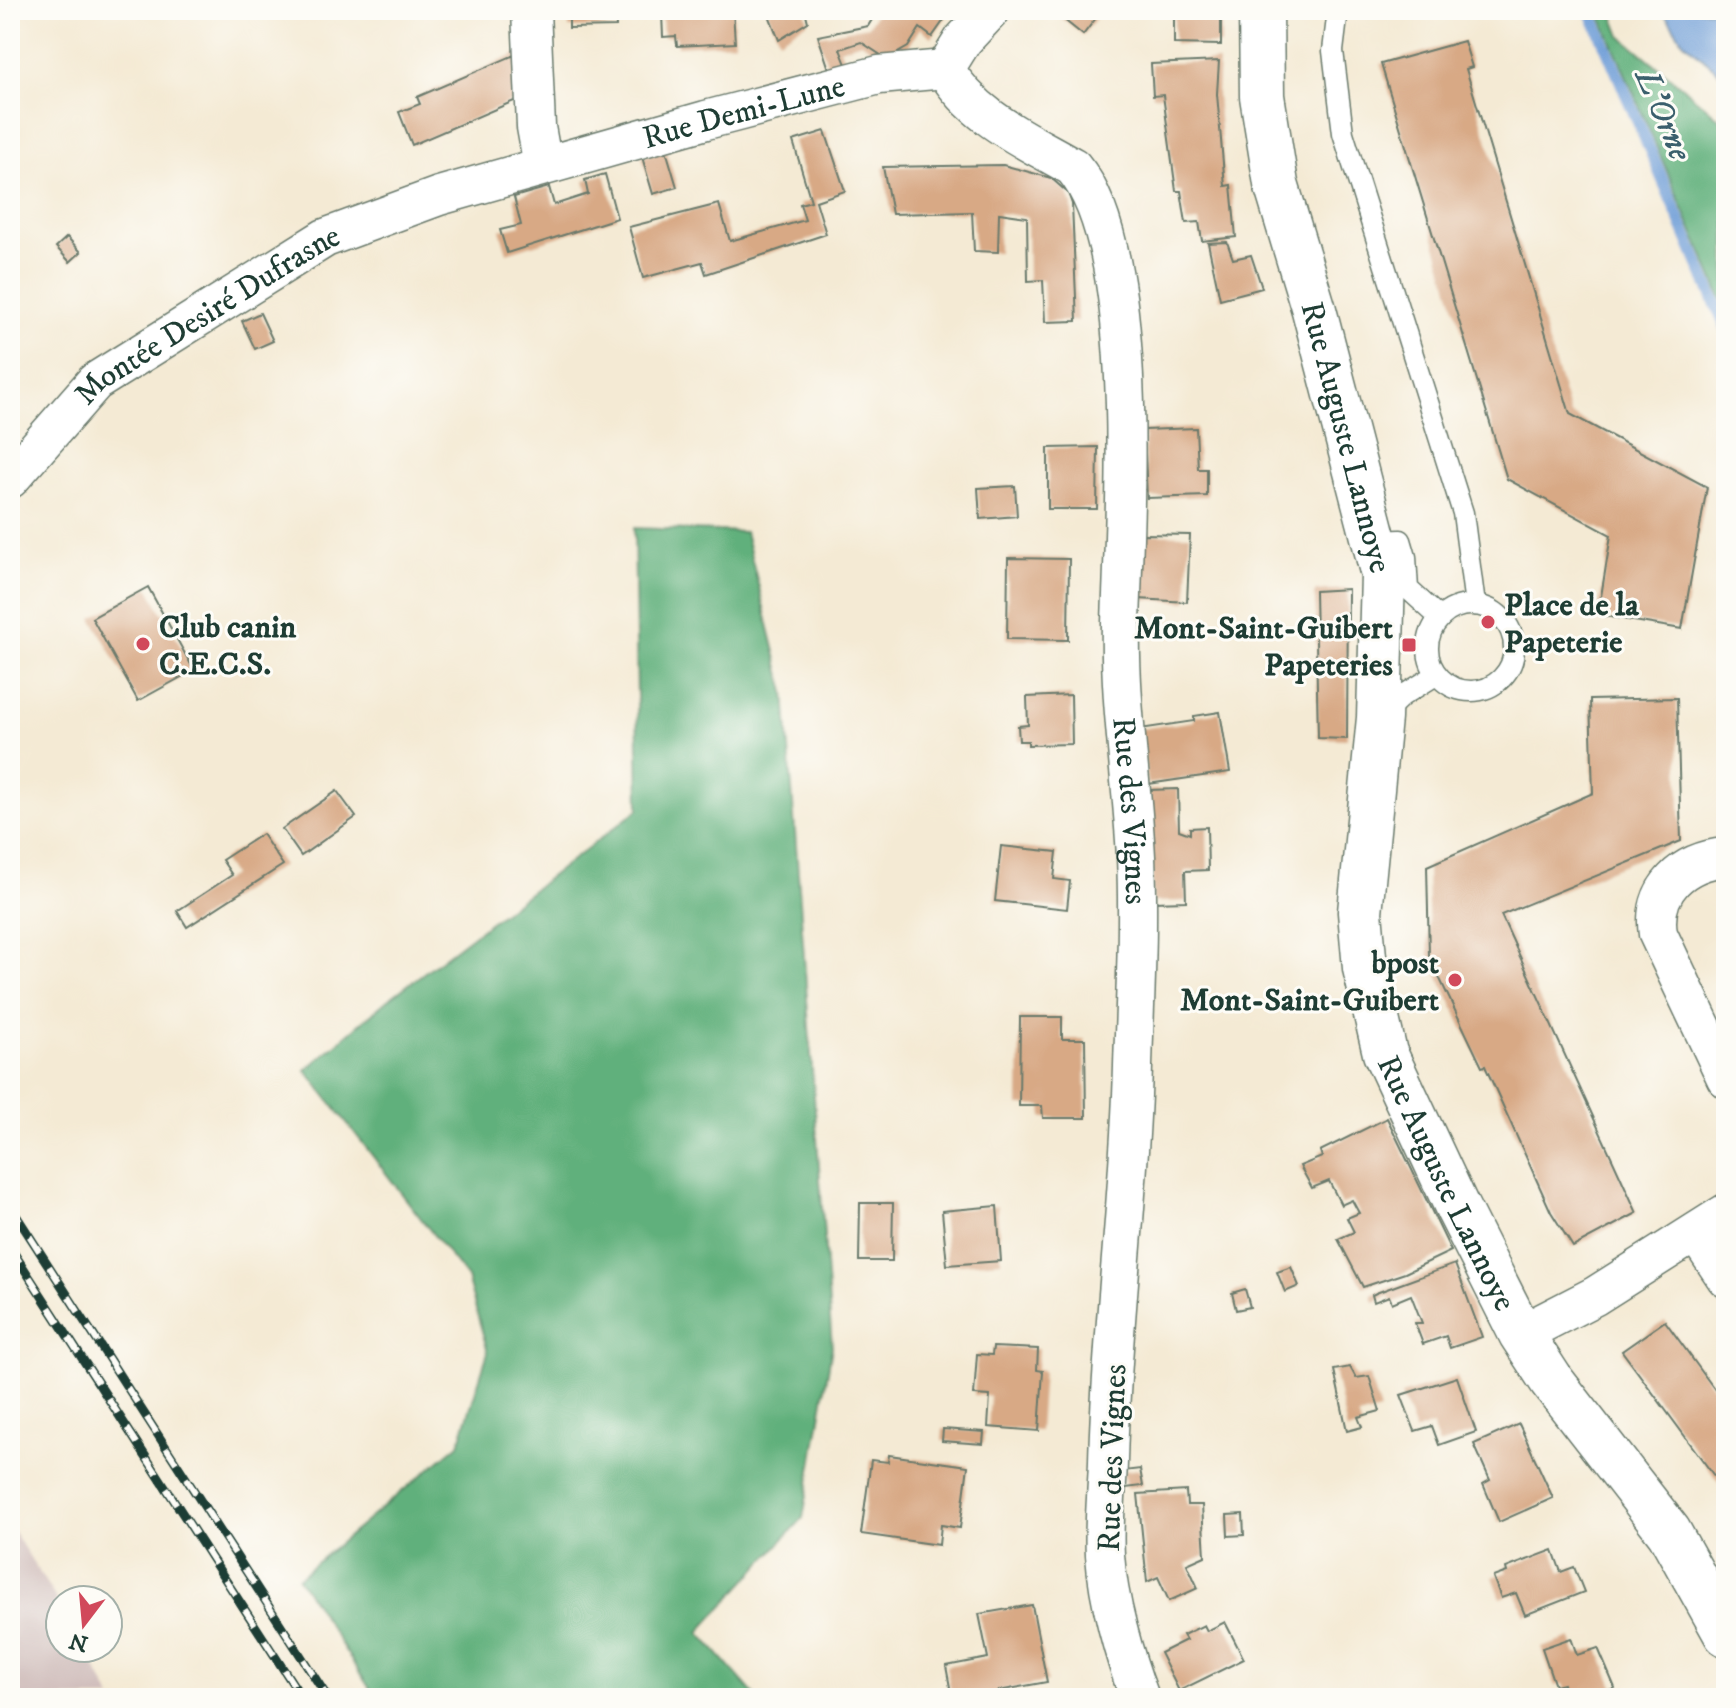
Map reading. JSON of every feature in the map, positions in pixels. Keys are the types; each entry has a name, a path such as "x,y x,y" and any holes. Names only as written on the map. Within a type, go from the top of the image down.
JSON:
{"street":[{"path":"531,10 536,127 543,166"},
{"path":"945,69 963,40 991,10"},
{"name":"Rue Auguste Lannoye","path":"1261,10 1259,53 1262,96 1276,184 1314,310 1383,575 1379,718 1363,854 1360,912 1365,968 1385,1053 1521,1334 1551,1380 1669,1532 1726,1634"},
{"name":"Rue Demi-Lune","path":"439,196 879,75 945,69"},
{"name":"Rue des Vignes","path":"945,69 958,90 990,120 1073,167 1083,179 1092,194 1108,243 1115,293 1125,467 1121,631 1136,860 1133,1070 1109,1407 1105,1557 1128,1667 1140,1698"},
{"name":"Montée Desiré Dufrasne","path":"10,479 95,382 325,238 439,196"},
{"path":"1726,857 1692,865 1669,882 1659,898 1656,919 1658,934 1726,1078"},
{"path":"1521,1334 1595,1296 1711,1223 1726,1278"}],"lane":[{"path":"1338,10 1333,51 1343,133 1463,513 1475,605"},
{"path":"1374,541 1401,540 1408,589 1440,618"},
{"path":"1475,605 1494,611 1511,631 1515,651 1508,672 1487,689 1473,692 1451,688 1436,675 1427,652 1430,634 1440,618 1460,607 1475,605"},
{"path":"1379,718 1402,696 1436,675"}],"shaded area":[{"path":"10,1526 47,1584 44,1584 44,1664 93,1664 112,1698 10,1698"}],"green space":[{"path":"1598,10 1611,10 1621,36 1726,124 1726,309"},
{"path":"634,528 745,532 785,692 832,1347 803,1518 699,1632 757,1698 376,1698 298,1578 459,1444 488,1352 467,1278 306,1070 384,1003 639,809"}],"water":[{"path":"1662,10 1726,10 1726,78 1683,41"}],"building":[{"path":"569,10 615,10 616,27 569,28"},
{"path":"675,10 733,10 735,43 677,46 676,36 663,37 662,14"},
{"path":"767,10 805,10 808,22 779,40"},
{"path":"878,10 951,10 932,37 920,28 908,47 887,59 861,42 840,49 847,67 830,72 818,36 868,26"},
{"path":"1052,10 1102,10 1083,35"},
{"path":"1174,10 1221,10 1221,45 1174,44"},
{"path":"1464,41 1472,67 1466,69 1570,414 1707,487 1682,629 1598,615 1611,535 1507,479 1381,64"},
{"path":"519,53 521,98 412,145 399,112 420,104 417,97"},
{"path":"1219,61 1217,94 1225,186 1231,185 1236,237 1202,241 1199,222 1186,223 1181,191 1176,191 1163,95 1153,96 1151,64"},
{"path":"825,131 845,191 816,201 826,234 706,274 702,262 643,278 629,227 719,204 730,241 805,220 800,204 811,201 793,141"},
{"path":"666,150 677,187 653,194 642,157"},
{"path":"1003,165 1051,178 1068,193 1072,204 1077,321 1045,322 1043,280 1028,281 1027,217 999,213 998,252 974,251 972,212 892,214 883,167"},
{"path":"605,174 617,218 507,253 500,230 521,225 514,197 549,187 554,205 588,194 585,180"},
{"path":"67,237 81,252 70,262 56,247"},
{"path":"1227,242 1233,259 1251,255 1262,288 1220,299 1208,243"},
{"path":"260,313 273,341 255,349 242,321"},
{"path":"1196,428 1198,469 1207,469 1207,496 1147,498 1144,430"},
{"path":"1098,447 1097,509 1048,509 1048,448"},
{"path":"1015,486 1017,516 980,519 978,488"},
{"path":"1142,534 1190,535 1187,602 1139,599"},
{"path":"1008,558 1069,559 1068,640 1007,639"},
{"name":"Club canin C.E.C.S.","path":"148,587 194,670 138,701 92,618"},
{"path":"1348,589 1347,739 1318,738 1315,591"},
{"path":"1071,695 1072,744 1028,745 1028,741 1019,741 1018,726 1028,725 1027,697"},
{"path":"1677,698 1681,841 1501,915 1637,1213 1573,1247 1551,1212 1485,1066 1482,1067 1429,956 1427,866 1593,793 1590,700"},
{"path":"1220,712 1230,772 1148,784 1140,729 1194,721 1194,716"},
{"path":"1178,789 1179,830 1190,834 1190,828 1207,827 1208,870 1185,871 1186,901 1153,902 1149,790"},
{"path":"337,791 356,817 301,856 282,829"},
{"path":"262,834 283,865 187,927 177,911 232,875 222,860"},
{"path":"1001,846 1057,852 1054,879 1070,881 1067,909 995,901"},
{"path":"1020,1017 1062,1017 1062,1039 1085,1039 1086,1118 1043,1118 1042,1106 1019,1106"},
{"path":"1387,1118 1451,1251 1405,1273 1363,1287 1338,1239 1354,1232 1347,1218 1359,1213 1352,1200 1341,1205 1329,1181 1312,1188 1300,1166 1322,1157 1320,1151"},
{"path":"860,1203 893,1203 892,1261 859,1261"},
{"path":"997,1206 1001,1261 947,1265 942,1211"},
{"path":"1455,1264 1482,1337 1450,1348 1446,1336 1423,1344 1415,1323 1422,1323 1411,1295 1392,1303 1389,1296 1374,1302 1372,1295 1376,1293"},
{"path":"1291,1267 1299,1286 1285,1292 1277,1272"},
{"path":"1245,1289 1250,1307 1236,1310 1232,1293"},
{"path":"1665,1321 1726,1405 1726,1492 1622,1351"},
{"path":"993,1347 1038,1349 1037,1370 1043,1371 1039,1431 988,1427 990,1396 974,1395 977,1354 992,1355"},
{"path":"1350,1367 1356,1378 1369,1376 1380,1411 1358,1417 1362,1427 1347,1431 1334,1370"},
{"path":"1457,1377 1476,1432 1439,1445 1432,1426 1415,1431 1401,1395"},
{"path":"1519,1424 1553,1498 1499,1522 1483,1484 1490,1480 1474,1444"},
{"path":"943,1429 984,1432 983,1444 942,1441"},
{"path":"889,1455 968,1466 960,1528 941,1525 939,1545 861,1534 871,1460 888,1462"},
{"path":"1140,1469 1143,1486 1126,1488 1123,1471"},
{"path":"1186,1491 1187,1505 1202,1505 1205,1556 1187,1564 1198,1588 1169,1601 1158,1577 1147,1582 1138,1494"},
{"path":"1243,1514 1244,1535 1228,1536 1227,1515"},
{"path":"1553,1550 1561,1572 1574,1567 1584,1592 1525,1615 1516,1593 1501,1598 1493,1577 1507,1572 1506,1568"},
{"path":"1032,1605 1047,1682 998,1691 999,1698 952,1698 946,1666 988,1658 979,1614"},
{"path":"1225,1622 1244,1659 1179,1691 1160,1653 1186,1640 1183,1635 1204,1625 1207,1631"},
{"path":"1571,1638 1577,1655 1598,1648 1615,1688 1586,1698 1567,1698 1563,1684 1555,1686 1542,1648"}],"waterway":[{"name":"L'Orne","path":"1590,10 1726,328"}],"railway":[{"path":"10,1206 328,1698"},
{"path":"10,1247 302,1698"}],"place":[{"name":"Place de la Papeterie","path":"1488,622"},
{"name":"Club canin C.E.C.S.","path":"143,644"},
{"name":"Mont-Saint-Guibert Papeteries","path":"1409,645"},
{"name":"bpost Mont-Saint-Guibert","path":"1455,980"}]}
